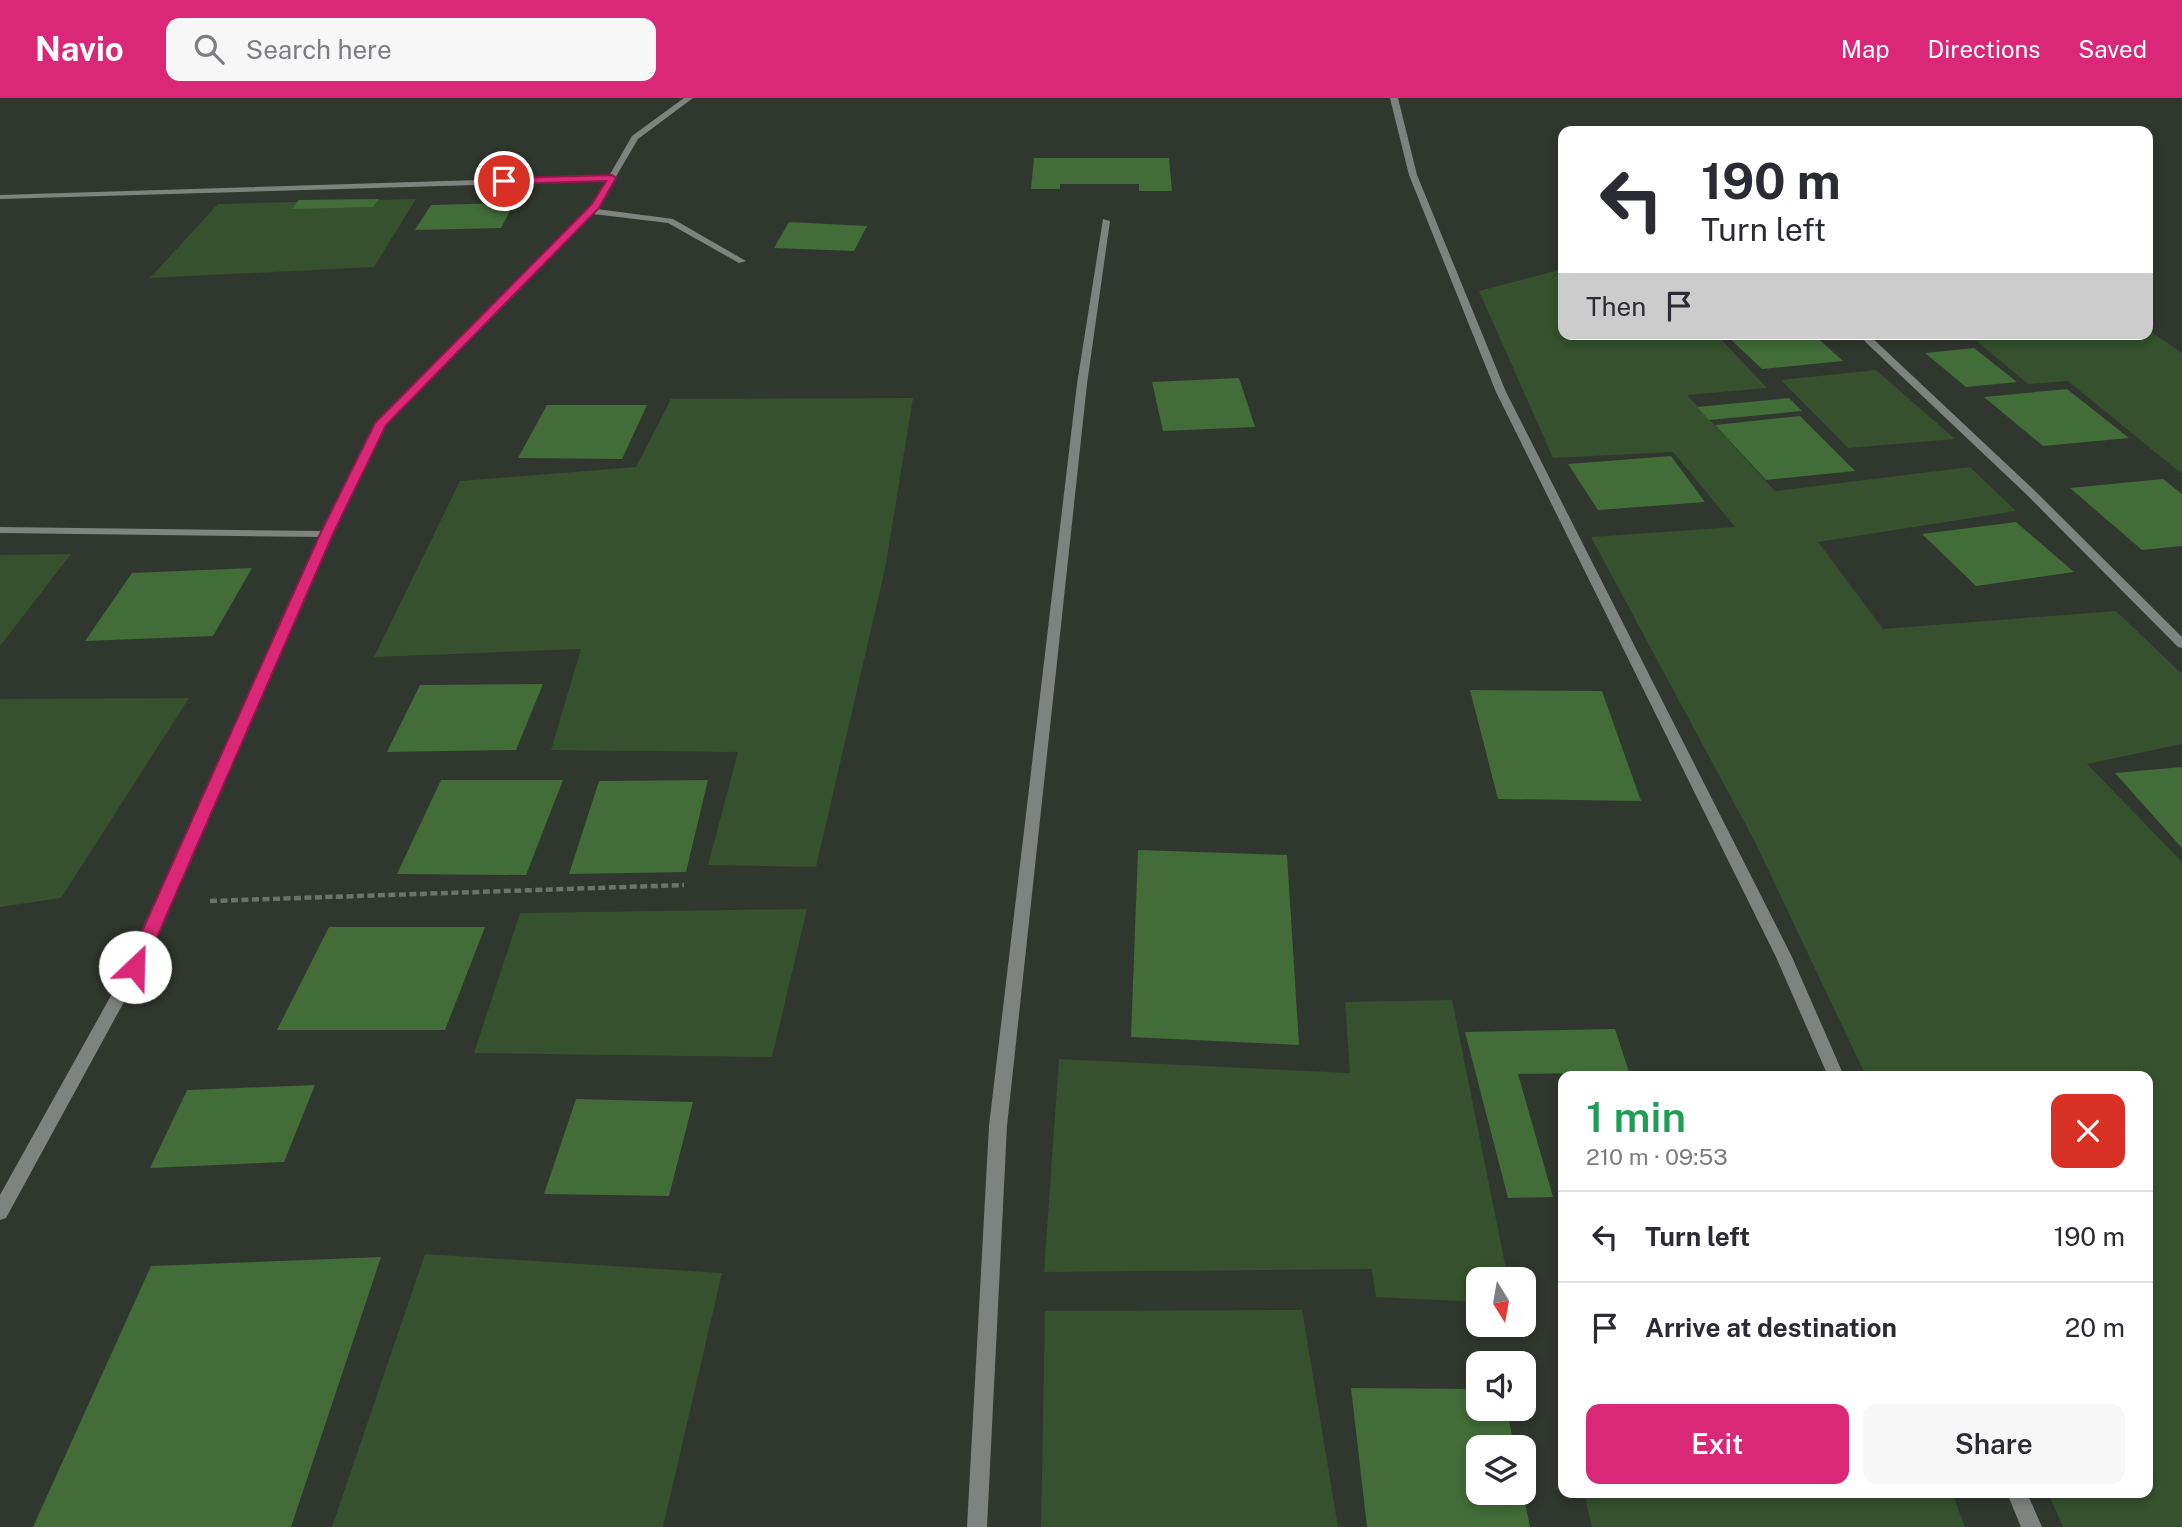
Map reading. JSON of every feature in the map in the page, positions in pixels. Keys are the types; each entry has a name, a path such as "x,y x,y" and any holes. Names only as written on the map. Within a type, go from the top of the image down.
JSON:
{"street":[{"path":"0,1212 135,967 327,534 381,423 590,211 635,138 689,98"},
{"path":"1394,98 1413,175 1501,392 1784,957 1834,1071"},
{"path":"0,197 612,178"},
{"path":"590,211 670,221 742,261"},
{"path":"977,1527 999,1126 1082,384 1105,221"},
{"path":"1868,340 2030,492 2182,644"},
{"path":"0,530 327,534"},
{"path":"2019,1498 2032,1527"}],"path":[{"path":"164,902 684,886"}],"green space":[{"path":"416,199 374,267 150,278 218,204"},
{"path":"1558,270 1558,340 1722,340 1767,388 1687,395 1775,491 1970,467 2016,511 1818,542 1883,629 2116,611 2182,674 2182,744 2087,764 2182,862 2182,1527 2063,1527 2050,1498 2153,1498 2153,1071 1864,1071 1755,842 1591,537 1735,527 1673,452 1553,458 1479,291"},
{"path":"2153,333 2182,353 2182,474 2068,381 2028,384 1976,340 2153,340"},
{"path":"1876,370 1955,439 1848,448 1781,380"},
{"path":"913,398 885,569 816,867 708,865 738,752 551,750 581,649 374,657 460,481 636,467 671,399"},
{"path":"71,554 0,646 0,555"},
{"path":"189,698 61,898 0,907 0,699"},
{"path":"807,909 772,1057 474,1053 520,913"},
{"path":"1452,1000 1506,1267 1466,1267 1466,1301 1376,1297 1372,1269 1044,1272 1059,1059 1350,1073 1345,1002"},
{"path":"425,1254 722,1273 663,1527 332,1527"},
{"path":"1302,1310 1338,1527 1041,1527 1045,1311"},
{"path":"1585,1498 1954,1498 1965,1527 1592,1527"}],"building":[{"path":"1034,158 1169,158 1172,191 1139,191 1139,184 1060,184 1060,189 1031,189"},
{"path":"379,199 373,207 292,209 299,200"},
{"path":"514,203 501,228 415,230 431,205"},
{"path":"789,222 867,226 854,251 774,248"},
{"path":"1731,340 1820,340 1843,361 1762,369"},
{"path":"1974,348 2017,382 1966,387 1925,353"},
{"path":"1239,378 1255,427 1163,431 1152,382"},
{"path":"2067,389 2129,438 2043,446 1984,397"},
{"path":"1789,398 1802,411 1709,420 1697,407"},
{"path":"547,405 647,405 622,459 518,458"},
{"path":"1800,416 1855,471 1766,480 1715,425"},
{"path":"1671,456 1705,502 1598,510 1568,464"},
{"path":"2163,479 2182,494 2182,546 2142,550 2070,488"},
{"path":"2016,522 2074,572 1976,586 1922,534"},
{"path":"252,568 213,636 85,641 132,573"},
{"path":"543,684 516,750 387,752 420,685"},
{"path":"1470,690 1602,691 1641,801 1498,799"},
{"path":"2182,767 2182,848 2115,773"},
{"path":"441,780 563,780 526,875 397,874"},
{"path":"708,780 686,872 569,874 599,781"},
{"path":"1138,850 1287,855 1299,1045 1131,1037"},
{"path":"329,927 485,927 445,1030 277,1030"},
{"path":"1615,1029 1629,1071 1518,1074 1553,1197 1508,1198 1465,1032"},
{"path":"315,1085 284,1162 150,1168 187,1090"},
{"path":"576,1099 693,1102 669,1196 544,1194"},
{"path":"381,1257 291,1527 33,1527 151,1266"},
{"path":"1351,1388 1466,1389 1466,1421 1509,1421 1512,1435 1466,1435 1466,1505 1525,1505 1530,1527 1367,1527"}],"route":[{"path":"135,967 327,534 381,423 596,206 612,178 504,181"}]}
